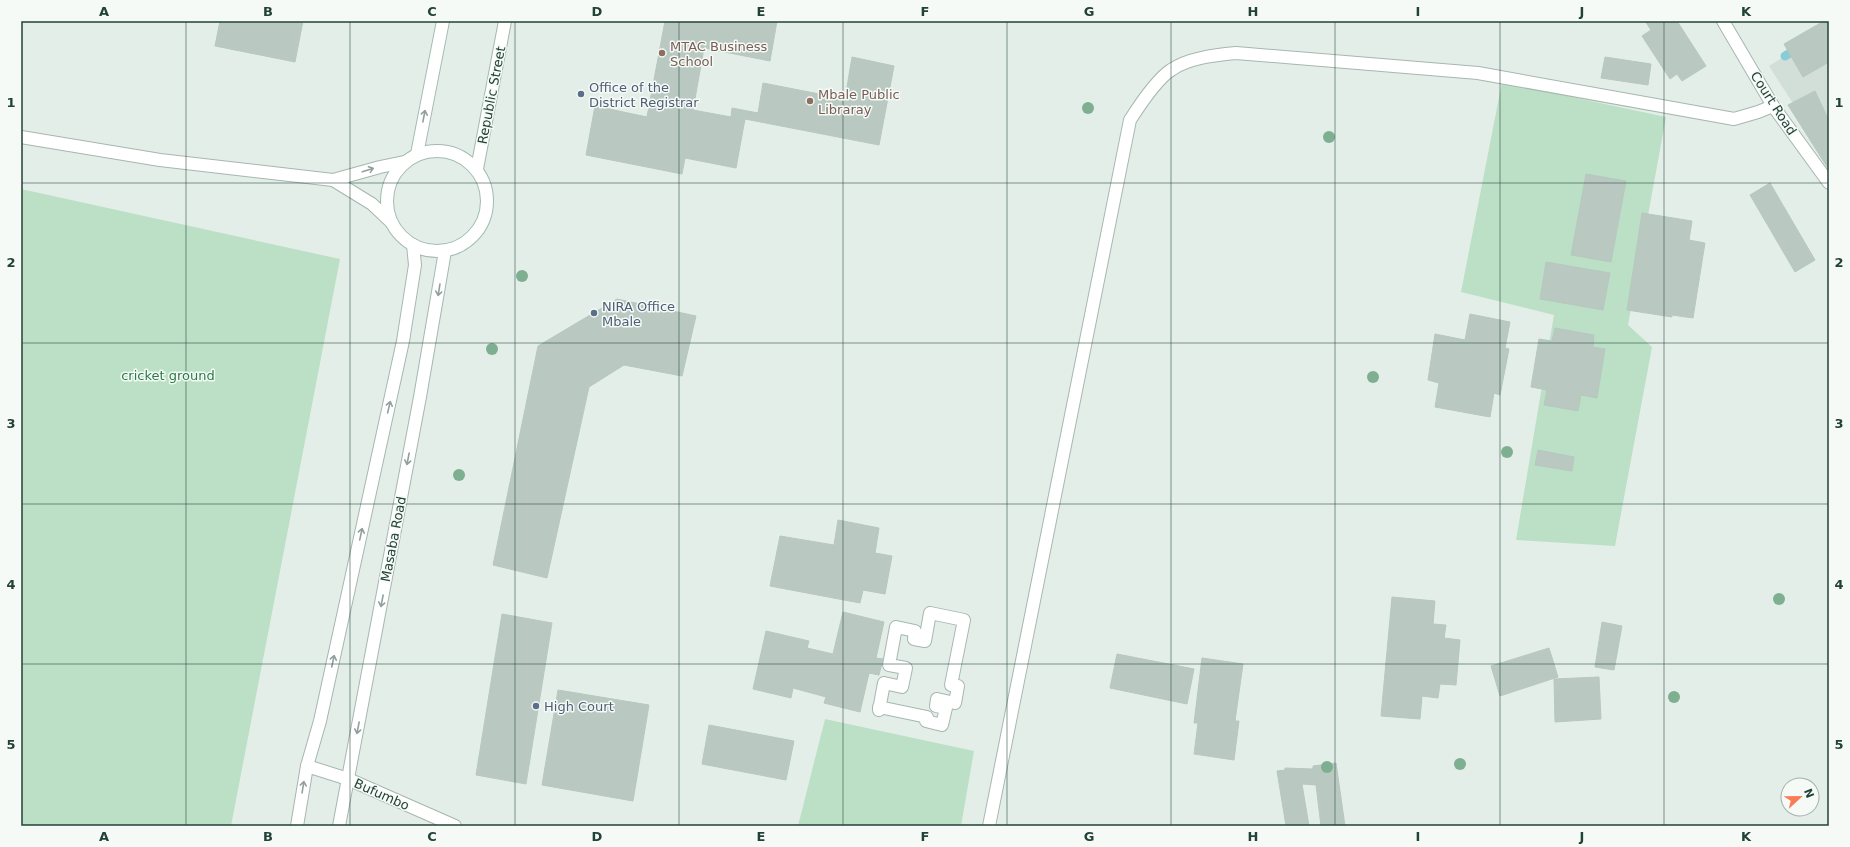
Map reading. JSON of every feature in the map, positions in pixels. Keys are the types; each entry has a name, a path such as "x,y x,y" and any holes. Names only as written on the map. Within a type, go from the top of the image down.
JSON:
{"street":[{"path":"417,154 443,21"},
{"name":"Republic Street","path":"477,169 505,21"},
{"name":"Court Road","path":"1723,21 1773,106 1829,183"},
{"path":"989,826 1130,120 1148,94 1170,70 1202,57 1236,53 1478,73 1734,119 1773,106"},
{"path":"21,137 160,160 333,180 404,162 417,154 438,150 460,155 477,169 487,193 485,219 469,240 445,251 429,251 413,245 400,235 391,222 372,204 333,180"},
{"path":"391,222 386,200 391,180 404,162"},
{"path":"297,826 307,766 320,721 403,342 415,265 413,245"},
{"name":"Masaba Road","path":"338,826 432,331 445,251"},
{"path":"879,710 879,707 886,708 920,715 927,717 926,721 942,725 946,708 936,706 937,699 955,703 958,686 951,685 964,620 930,613 925,641 914,639 915,632 896,628 889,665 906,668 902,687 884,683 883,690 880,704 879,710"},
{"name":"Bufumbo","path":"307,766 348,779 455,826"}],"shaded area":[{"path":"1829,29 1829,160 1769,66"}],"green space":[{"path":"1502,82 1666,117 1628,325 1652,347 1615,546 1516,540 1554,315 1461,292"},
{"name":"cricket ground","path":"21,189 340,259 231,826 21,826"},
{"path":"825,719 974,751 961,826 798,826"}],"building":[{"path":"220,21 303,21 295,62 215,46"},
{"path":"665,21 777,21 770,61 704,48 693,110 731,117 732,108 758,113 763,83 845,99 852,57 894,66 879,145 745,119 736,168 685,158 682,174 586,155 595,106 647,117"},
{"path":"1645,21 1677,21 1706,66 1682,81 1677,74 1670,79 1642,36 1651,30"},
{"path":"1824,21 1829,21 1829,62 1803,77 1784,44"},
{"path":"1605,57 1651,64 1648,85 1601,78"},
{"path":"1815,91 1829,121 1829,170 1788,105"},
{"path":"1586,174 1626,181 1611,262 1571,255"},
{"path":"1770,183 1815,260 1795,272 1750,195"},
{"path":"1642,213 1692,221 1689,240 1705,243 1693,318 1672,315 1672,317 1627,310"},
{"path":"1546,262 1610,273 1603,310 1540,299"},
{"path":"617,299 696,316 682,376 624,365 589,387 547,578 493,565 538,346"},
{"path":"1470,314 1510,322 1505,348 1509,349 1500,395 1494,393 1490,417 1435,407 1439,383 1428,380 1435,334 1465,340"},
{"path":"1555,328 1594,335 1593,347 1605,349 1597,398 1581,395 1578,411 1544,405 1547,390 1531,387 1539,339 1552,341"},
{"path":"1538,450 1574,457 1572,471 1535,465"},
{"path":"838,520 879,528 875,553 892,556 885,594 863,590 860,603 770,586 780,536 834,545"},
{"path":"1392,597 1435,601 1433,624 1446,625 1444,638 1460,640 1456,685 1440,684 1438,698 1422,696 1420,719 1381,716"},
{"path":"843,612 884,622 876,658 883,659 879,675 869,673 860,712 824,703 826,697 793,688 791,698 753,689 766,631 809,641 807,648 833,654"},
{"path":"502,614 552,623 526,784 476,775"},
{"path":"1602,622 1622,626 1614,670 1595,667"},
{"path":"1549,648 1558,677 1500,696 1491,666"},
{"path":"1117,654 1194,669 1187,704 1110,688"},
{"path":"1202,658 1243,664 1235,721 1239,721 1234,760 1194,754 1198,723 1194,723"},
{"path":"1599,677 1601,719 1555,722 1554,679"},
{"path":"558,690 649,705 633,801 542,785"},
{"path":"709,725 794,741 786,780 702,764"},
{"path":"1336,763 1345,826 1321,826 1316,785 1302,784 1309,826 1286,826 1277,771 1285,770 1285,768 1313,769 1313,766"}],"waterway":[{"path":"1785,56 1800,47"}],"place":[{"name":"MTAC Business School","path":"662,53"},
{"name":"Office of the District Registrar","path":"581,94"},
{"name":"Mbale Public Libraray","path":"810,101"},
{"name":"NIRA Office Mbale","path":"594,313"},
{"name":"High Court","path":"536,706"}]}
